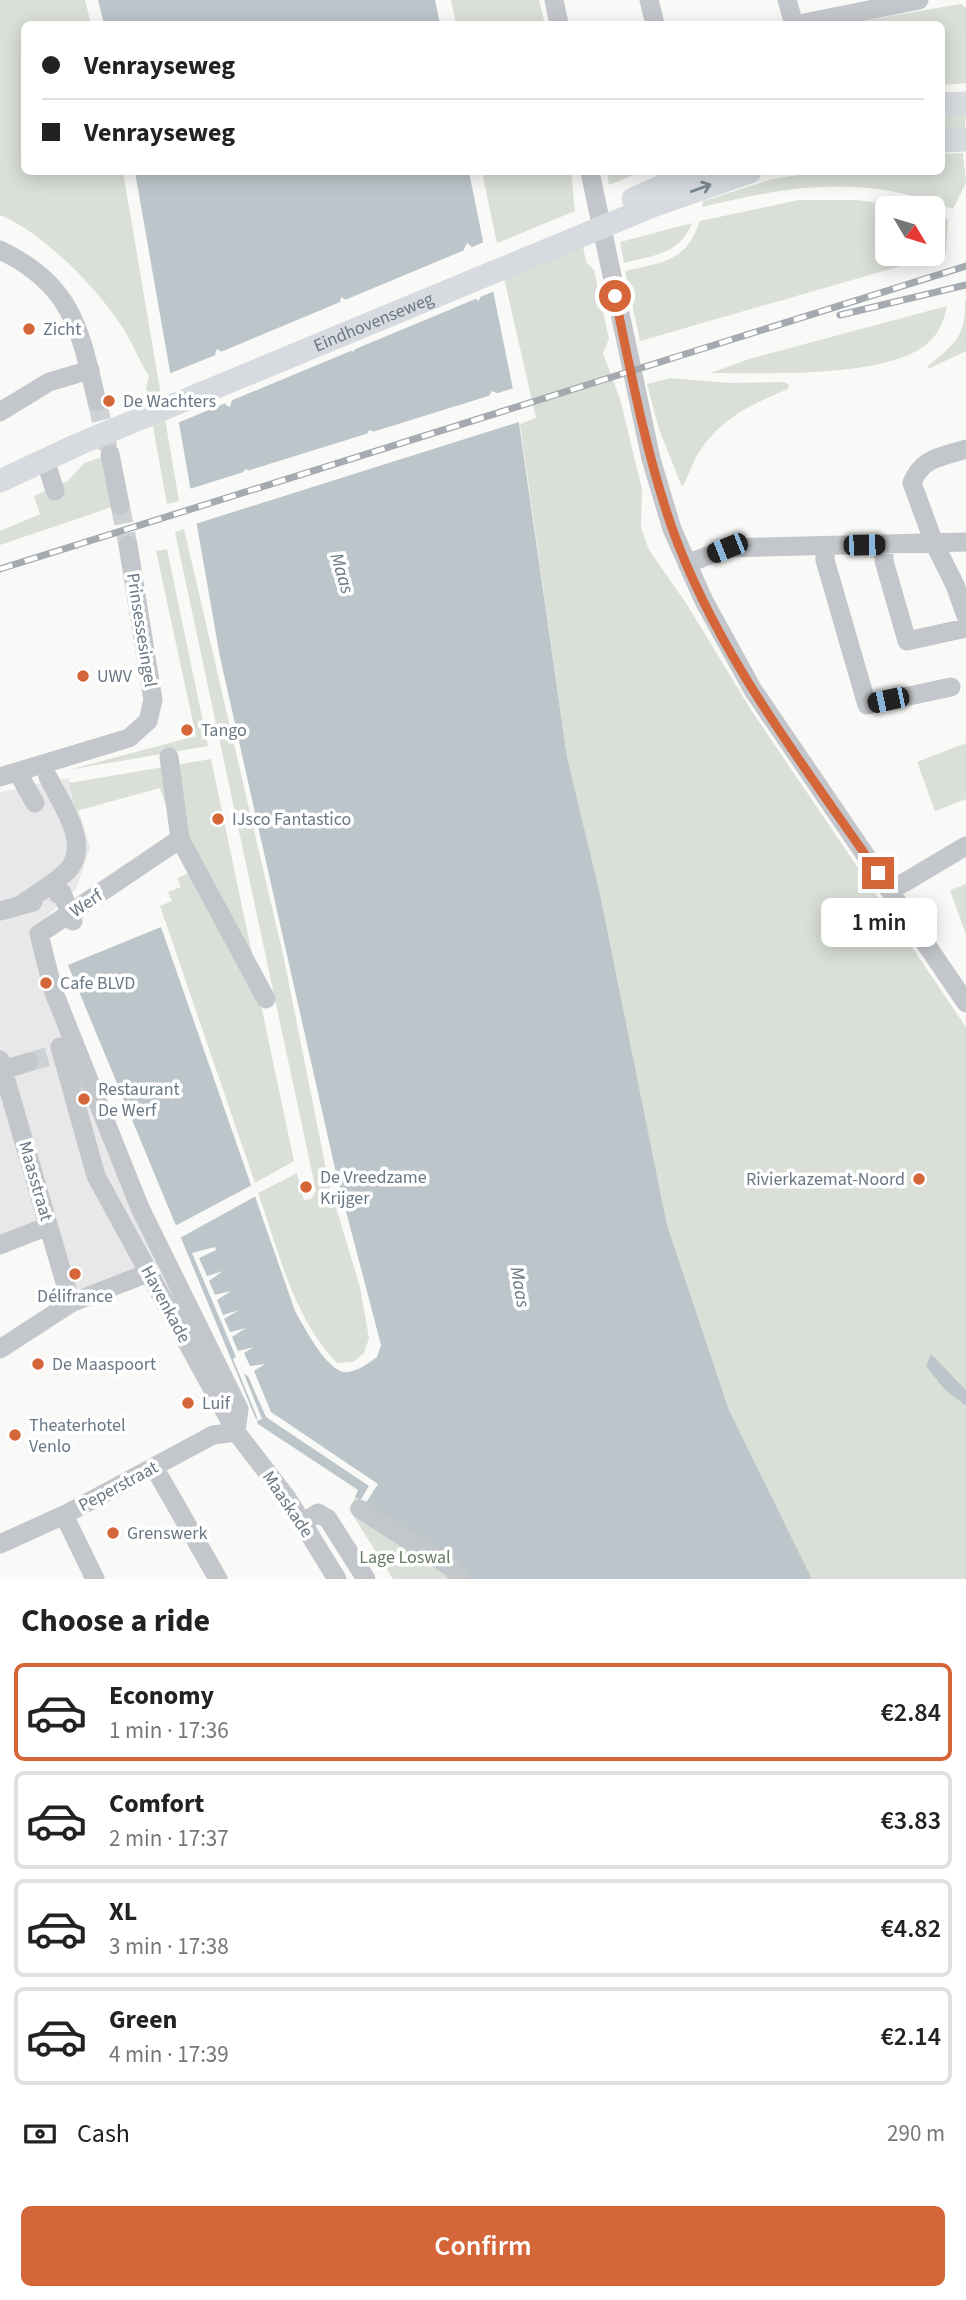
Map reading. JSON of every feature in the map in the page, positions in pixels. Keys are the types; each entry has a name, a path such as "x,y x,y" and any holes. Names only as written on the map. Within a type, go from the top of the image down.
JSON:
{"main road":[{"path":"945,104 966,103"},
{"path":"945,141 966,140"},
{"name":"Eindhovenseweg","path":"614,215 687,175"},
{"name":"Eindhovenseweg","path":"0,463 77,438 614,215 741,175"},
{"name":"Eindhovenseweg","path":"0,481 45,459 77,438"}],"street":[{"path":"554,0 558,21"},
{"path":"649,0 654,21"},
{"path":"788,0 792,21"},
{"path":"814,21 919,0"},
{"path":"591,175 650,459 687,564 704,601 753,690 966,1003"},
{"path":"0,250 32,269 70,308 79,328 97,402"},
{"path":"0,412 50,382 90,370"},
{"path":"966,449 927,462 918,468 912,483 933,543 955,585 966,616"},
{"path":"110,454 120,506"},
{"path":"45,459 55,491"},
{"path":"687,564 727,548 966,542"},
{"name":"Prinsessesingel","path":"9,775 130,738 148,721 153,700 128,545"},
{"path":"884,545 884,561 907,641 966,628"},
{"path":"825,546 825,560 867,705 951,687"},
{"path":"169,757 180,839 266,999"},
{"path":"9,775 35,803"},
{"path":"27,901 68,872 77,853 76,832 48,777"},
{"name":"Werf","path":"180,839 121,879 72,917 39,934 46,962 59,988 64,1051 104,1118 140,1208 174,1279 240,1402 236,1432"},
{"path":"890,891 966,846"},
{"path":"121,879 129,898"},
{"path":"27,901 62,893 72,917"},
{"name":"Werf","path":"55,1027 59,988"},
{"name":"Werf","path":"64,1051 77,1017"},
{"name":"Havenkade","path":"64,1051 100,1162 148,1273 236,1432"},
{"path":"1,1065 29,1062"},
{"name":"Maasstraat","path":"1,1065 7,1109 48,1226 71,1303"},
{"path":"100,1162 104,1118"},
{"path":"140,1208 161,1219"},
{"path":"0,1245 48,1226"},
{"path":"174,1279 176,1255"},
{"path":"2,1344 71,1303 148,1273"},
{"name":"Peperstraat","path":"0,1544 64,1515 213,1435 236,1432"},
{"name":"Maaskade","path":"236,1432 302,1523 337,1579"},
{"path":"153,1467 218,1579"},
{"path":"360,1509 452,1568 460,1579"},
{"path":"302,1523 318,1513 328,1519 366,1579"},
{"path":"64,1515 95,1579"}],"shaded area":[{"path":"69,778 90,848 76,889 31,931 161,1263 66,1307 41,1221 0,1236 0,792"}],"green space":[{"path":"0,0 85,0 90,21 21,21 21,175 124,175 179,501 167,504 146,388 149,376 123,328 99,296 68,263 17,223 0,215"},
{"path":"451,0 539,0 544,21 455,21"},
{"path":"961,4 966,8 966,83 945,85 945,21 860,21"},
{"path":"945,114 966,114 965,129 945,131"},
{"path":"963,153 966,183 953,209 945,206 945,196 911,196 858,187 798,189 702,207 703,201 773,179 798,175 945,175 945,154"},
{"path":"483,175 571,175 575,211 497,243"},
{"path":"607,175 634,175 609,185"},
{"path":"799,200 875,202 875,266 901,266 640,341 625,271 662,262 680,252 688,245 700,221"},
{"path":"945,219 948,220 945,253"},
{"path":"692,223 687,233 673,247 624,263 620,242"},
{"path":"582,241 586,262 594,270 609,339 603,353 620,399 642,489 641,528 649,550 686,603 751,710 966,1027 966,1390 931,1355 945,1390 966,1406 966,1579 812,1579 729,1410 667,1225 600,894 567,757 520,424 536,418 503,274"},
{"path":"965,301 966,351 928,369 956,340 963,324"},
{"path":"947,306 939,329 928,343 903,357 879,364 820,372 711,373 749,359"},
{"path":"670,378 730,383 784,382 789,385 788,389 738,413 717,430 699,452 682,487 659,429 647,384"},
{"path":"102,457 112,507 0,545 0,531 40,514 34,496 68,481 84,463"},
{"path":"184,529 284,959 329,1184 360,1287 369,1338 364,1353 353,1362 337,1363 309,1325 289,1283 258,1193 297,1173 304,1200 311,1199 316,1191 175,532"},
{"path":"167,549 208,746 68,770 196,736 156,551"},
{"path":"966,743 966,799 935,811 917,762"},
{"path":"211,759 256,973 201,868 183,821 175,765"},
{"path":"163,767 172,823 160,788 76,811 69,783"},
{"path":"192,872 261,1005 294,1161 255,1183 160,906 172,901 168,892 181,887 177,878"},
{"path":"966,884 966,935 950,890"},
{"name":"Lage Loswal","path":"355,1497 457,1564 468,1579 393,1579 349,1509"}],"water":[{"path":"98,0 435,0 439,21 103,21"},
{"name":"Maas","path":"136,175 470,175 517,409 567,757 600,894 667,1225 729,1410 812,1579 468,1579 457,1564 355,1497 358,1490 258,1424 68,965 161,927 295,1311 325,1358 341,1371 348,1372 377,1357 381,1345 336,1173 220,657","holes":["467,243 471,246 481,294 479,301 473,296 464,249","341,297 347,301 356,348 353,352 349,348","217,349 222,352 232,400 230,407 226,405 217,376","492,391 497,393 503,426 495,424 489,396","369,430 374,432 377,465 373,464 366,436","245,469 250,471 254,504 248,501 242,475"]},
{"path":"931,1354 966,1390 966,1406 945,1390 926,1366"}],"pier":[{"path":"486,241 497,290 228,402 218,353 467,249 477,297 468,249"},
{"path":"218,354 228,402 175,424 166,375"},
{"path":"517,387 522,421 192,525 186,490"},
{"path":"254,1184 258,1195 178,1239 173,1227"},
{"path":"215,1247 216,1250 199,1258 207,1276 223,1271 209,1281 215,1295 231,1291 217,1300 223,1315 239,1310 224,1319 230,1332 246,1328 232,1337 238,1351 254,1347 244,1353 250,1366 265,1364 254,1371 271,1412 378,1484 365,1504 360,1501 369,1486 266,1417 248,1376 244,1374 262,1419 256,1421 257,1417 233,1359 236,1357 192,1253"}],"tunnel":[{"path":"97,402 108,448"},
{"path":"120,505 128,545"},
{"path":"29,1062 58,1054"}],"railway":[{"path":"0,569 966,266"},
{"path":"840,315 966,285"}],"place":[{"name":"Zicht","path":"29,329"},
{"name":"De Wachters","path":"109,401"},
{"name":"UWV","path":"83,676"},
{"name":"Tango","path":"187,730"},
{"name":"IJsco Fantastico","path":"218,819"},
{"name":"Cafe BLVD","path":"46,983"},
{"name":"Restaurant De Werf","path":"84,1099"},
{"name":"Rivierkazemat-Noord","path":"919,1179"},
{"name":"De Vreedzame Krijger","path":"306,1187"},
{"name":"Délifrance","path":"75,1274"},
{"name":"De Maaspoort","path":"38,1364"},
{"name":"Luif","path":"188,1403"},
{"name":"Theaterhotel Venlo","path":"15,1435"},
{"name":"Grenswerk","path":"113,1533"}],"route":[{"path":"615,296 650,459 673,529 704,601 753,690 878,873"}]}
